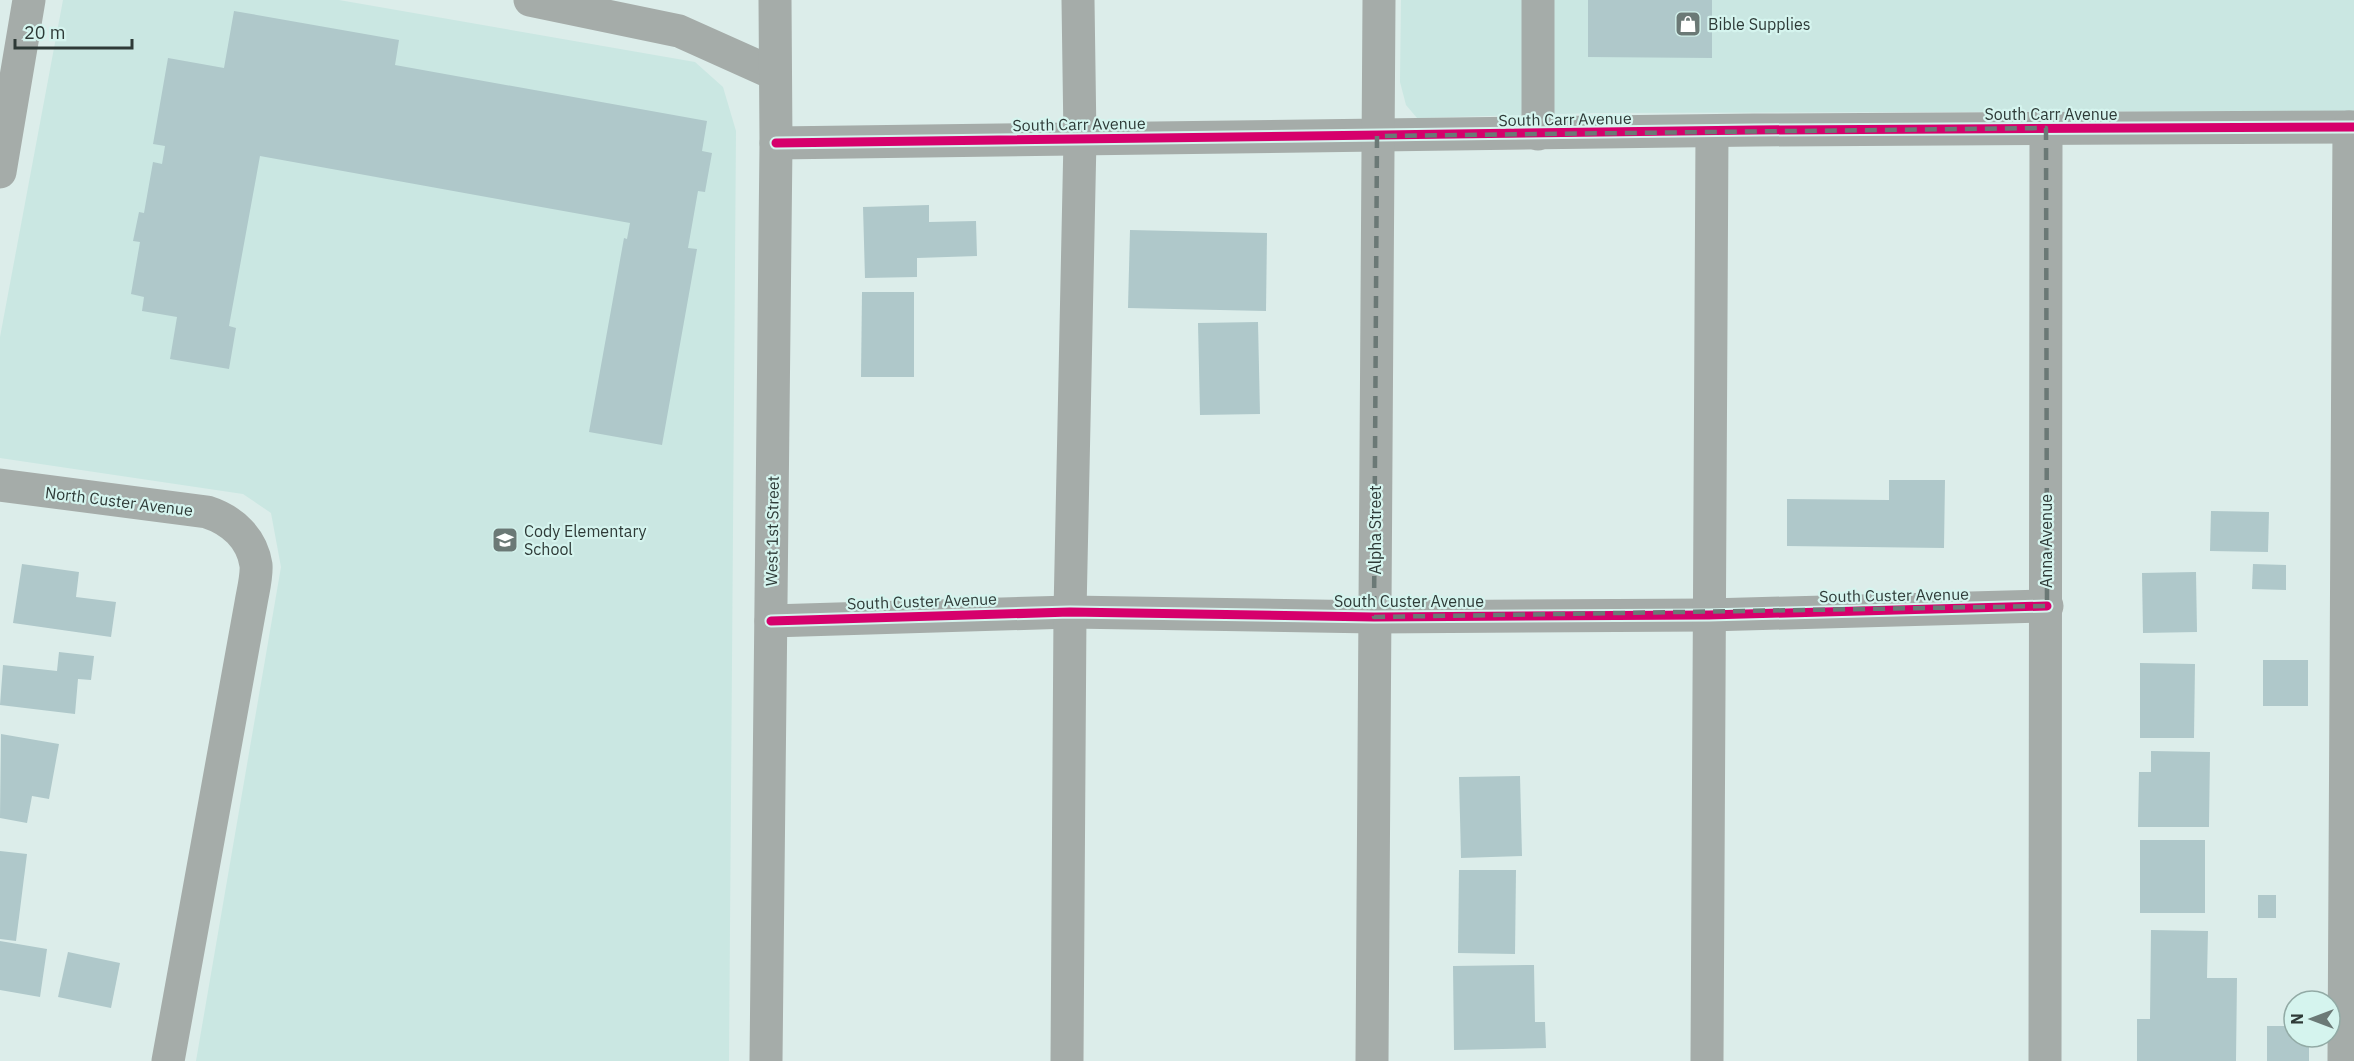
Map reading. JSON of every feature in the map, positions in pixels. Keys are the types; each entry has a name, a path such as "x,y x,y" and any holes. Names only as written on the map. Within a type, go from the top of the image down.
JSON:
{"street":[{"path":"0,171 29,0"},
{"path":"530,0 679,31 776,74"},
{"name":"West 1st Street","path":"765,1061 776,142 775,0"},
{"path":"1067,1061 1070,612 1080,139 1078,0"},
{"name":"Alpha Street","path":"1372,1061 1379,0"},
{"path":"1538,0 1538,134"},
{"path":"2344,1061 2351,127"},
{"name":"South Carr Avenue","path":"776,142 2046,128 2351,127"},
{"name":"Anna Avenue","path":"2044,1061 2047,606 2046,128"},
{"path":"1707,1061 1712,132"},
{"name":"North Custer Avenue","path":"0,485 207,512 220,516 234,525 252,550 256,567 168,1061"},
{"name":"South Custer Avenue","path":"771,621 1070,612 1374,617 1709,615 2047,606"}],"highlighted area":[{"path":"2046,128 2047,606 1374,617 1377,136"}],"shaded area":[{"name":"Cody Elementary School","path":"63,0 339,0 695,62 723,87 736,131 729,1061 196,1061 281,567 271,513 243,494 0,458 0,337"},
{"path":"1401,0 2354,0 2354,111 1594,113 1417,118 1406,105 1400,82"}],"building":[{"path":"1588,0 1712,0 1712,58 1588,57"},
{"path":"234,11 399,40 395,65 707,121 702,151 712,153 705,192 698,191 688,248 697,249 662,445 589,432 624,238 627,239 630,223 260,156 229,326 236,328 229,369 170,359 177,317 142,311 144,297 131,294 140,242 133,241 139,212 144,213 153,162 162,164 165,146 153,144 168,58 224,68"},
{"path":"929,205 929,222 976,221 977,256 917,258 917,277 865,278 863,207"},
{"path":"1130,230 1267,233 1266,311 1128,308"},
{"path":"862,292 914,292 914,377 861,377"},
{"path":"1258,322 1260,414 1200,415 1198,323"},
{"path":"1889,480 1945,480 1944,548 1787,546 1787,499 1889,500"},
{"path":"2211,511 2269,512 2268,552 2210,551"},
{"path":"22,564 79,572 76,597 116,602 111,637 13,623"},
{"path":"2253,564 2286,565 2286,590 2252,589"},
{"path":"2196,572 2197,632 2143,633 2142,573"},
{"path":"59,652 94,656 91,680 78,679 75,714 0,705 3,665 57,671"},
{"path":"2263,660 2308,660 2308,706 2263,706"},
{"path":"2140,663 2195,664 2194,738 2140,738"},
{"path":"1,734 59,744 49,799 32,796 27,823 0,818"},
{"path":"2151,751 2210,752 2209,827 2138,827 2139,772 2151,772"},
{"path":"1520,776 1522,856 1461,858 1459,777"},
{"path":"2140,840 2205,840 2205,913 2140,913"},
{"path":"0,851 27,854 16,941 0,939"},
{"path":"1459,870 1516,870 1515,954 1458,953"},
{"path":"2258,895 2276,895 2276,918 2258,918"},
{"path":"2151,930 2208,931 2207,978 2237,978 2236,1061 2137,1061 2137,1019 2150,1019"},
{"path":"0,941 47,949 40,997 0,990"},
{"path":"68,952 120,963 111,1008 58,997"},
{"path":"1534,965 1535,1022 1545,1022 1546,1048 1454,1050 1453,966"},
{"path":"2267,1026 2282,1026 2282,1049 2309,1049 2309,1061 2267,1061"}],"cycle path":[{"path":"776,143 1755,130 2354,127"},
{"path":"771,621 1070,612 1374,617 1709,615 2047,606"}],"place":[{"name":"Bible Supplies","path":"1688,24"},
{"name":"Cody Elementary School","path":"505,540"}]}
